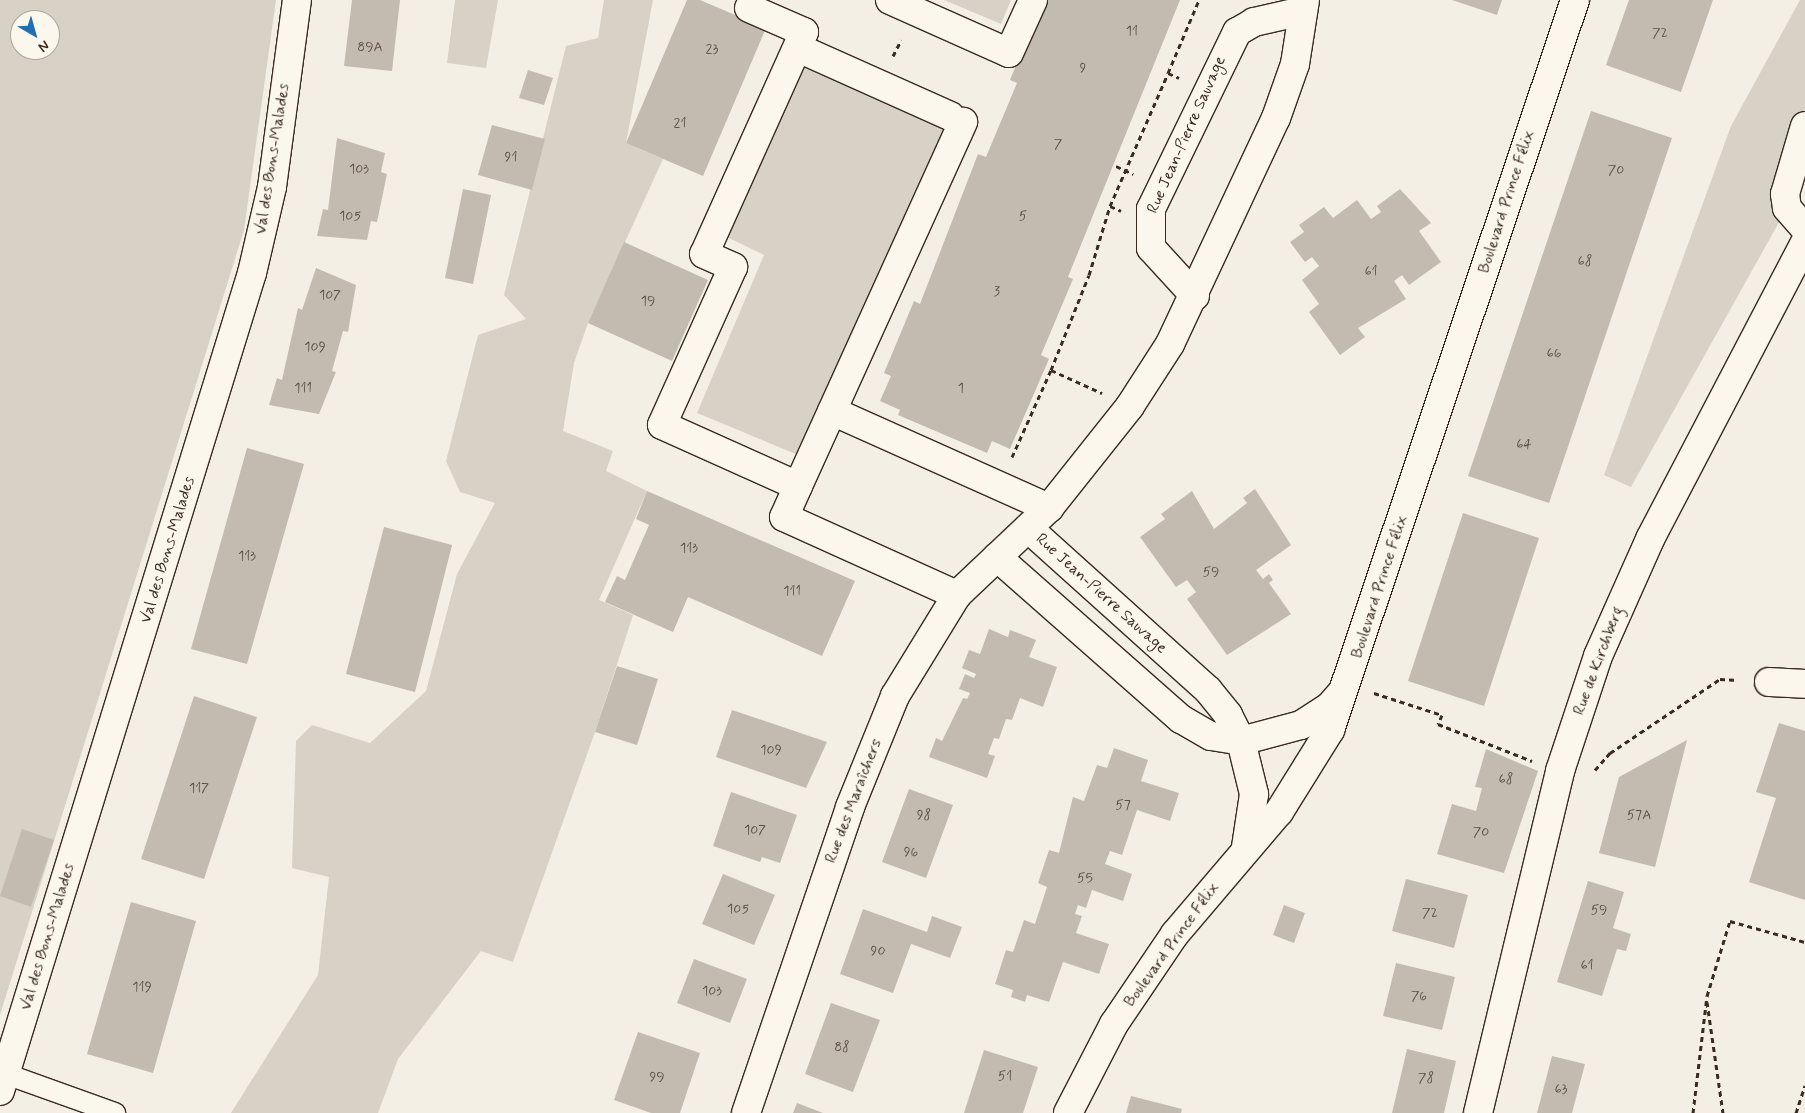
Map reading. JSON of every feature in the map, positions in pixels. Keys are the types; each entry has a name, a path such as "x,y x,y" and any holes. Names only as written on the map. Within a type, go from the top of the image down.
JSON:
{"street":[{"name":"Val des Bons-Malades","path":"3,1082 252,273 272,187 297,0"},
{"path":"890,0 1009,53 1032,0"},
{"name":"Boulevard Prince Félix","path":"1068,1113 1114,1024 1175,934 1308,773 1347,685 1575,0"},
{"name":"Rue Jean-Pierre Sauvage","path":"1194,296 1151,248 1151,209 1237,32 1254,22 1304,5 1295,64 1276,118 1194,296 1130,406 1049,508 1028,528 1208,690 1241,741 1254,794 1246,847"},
{"path":"749,8 804,32 704,254 733,267 662,425 798,486"},
{"path":"807,52 956,119 832,411 784,518 957,595"},
{"path":"1805,126 1785,194 1787,208 1805,229"},
{"name":"Rue de Kirchberg","path":"1478,1113 1560,771 1598,656 1651,537 1805,242"},
{"path":"832,411 1049,508"},
{"name":"Rue des Maraîchers","path":"746,1113 854,797 895,696 957,595 1028,528"},
{"path":"997,556 1181,719 1211,736 1241,741 1301,724 1330,706 1347,685"},
{"path":"1769,682 1805,684"}],"lane":[{"path":"3,1082 115,1113"}],"path":[{"path":"981,478 992,455 1009,463 1051,370 1126,171 1199,0"},
{"path":"891,59 905,30"},
{"path":"1168,73 1186,81"},
{"path":"1116,166 1126,171"},
{"path":"1051,370 1130,406"},
{"path":"1592,774 1610,753 1720,679 1769,682"},
{"path":"1347,685 1442,715 1438,724 1535,763"},
{"path":"1693,1113 1707,996 1730,921 1805,942"},
{"path":"1707,996 1723,1113"},
{"path":"1796,1113 1805,1085"}],"shaded area":[{"path":"0,0 276,0 244,230 0,1015"},
{"path":"455,0 498,0 486,68 447,63"},
{"path":"604,0 653,0 626,143 663,159 588,323 574,363 563,431 613,451 606,471 647,491 599,600 633,615 595,732 513,962 481,951 398,1059 378,1113 231,1113 318,975 329,877 292,868 296,741 312,725 370,743 426,691 457,574 495,503 460,492 446,461 478,335 526,319 504,295 566,46 598,38"},
{"path":"944,0 1011,0 1001,24"},
{"path":"1800,0 1805,0 1805,126 1787,208 1631,487 1604,475 1731,126"},
{"path":"798,63 954,129 798,455 697,413 764,255 727,237"}],"building":[{"path":"352,0 400,0 392,71 344,66"},
{"path":"687,0 700,0 766,28 703,176 626,143"},
{"path":"1043,0 1180,0 1068,277 1073,279 1041,355 1049,359 1010,449 992,441 987,453 898,415 900,410 880,401 891,376 884,373 914,301 920,304 978,154 986,157 1017,83 1010,80"},
{"path":"1452,0 1502,0 1497,15"},
{"path":"1629,0 1713,0 1681,92 1606,65"},
{"path":"528,70 553,78 544,105 519,98"},
{"path":"1591,111 1672,138 1549,503 1468,476"},
{"path":"492,125 545,139 532,190 478,175"},
{"path":"337,138 385,153 381,172 387,174 377,222 371,221 367,240 317,236 323,209 328,210"},
{"path":"463,189 491,195 473,284 445,278"},
{"path":"1400,189 1431,223 1419,231 1441,262 1409,285 1402,275 1394,281 1406,299 1358,328 1365,337 1340,355 1309,312 1319,304 1302,280 1319,266 1312,257 1305,262 1290,242 1304,232 1299,225 1324,207 1333,218 1357,200 1371,219 1381,212 1377,206"},
{"path":"624,242 708,280 672,361 588,323"},
{"path":"316,268 356,285 348,332 343,331 332,371 336,372 319,414 269,405 277,378 282,380 298,308 302,310"},
{"path":"247,448 304,464 247,664 191,649"},
{"path":"1255,489 1291,545 1256,570 1263,579 1269,574 1273,580 1269,583 1291,614 1227,655 1187,599 1196,592 1187,580 1176,587 1140,537 1165,519 1161,514 1192,491 1214,529 1247,503 1243,498"},
{"path":"647,491 855,581 822,656 688,597 673,632 605,602 617,576 625,580 649,525 636,519"},
{"path":"1463,513 1539,538 1484,706 1408,681"},
{"path":"384,527 452,545 415,692 346,674"},
{"path":"989,629 1008,637 1010,630 1036,640 1029,657 1057,667 1043,707 1020,698 1012,720 1006,719 999,739 994,738 988,754 995,756 987,778 929,757 936,738 942,741 963,698 967,699 970,693 959,689 965,674 974,678 976,674 962,668 969,650 980,654"},
{"path":"617,666 658,679 637,745 595,732"},
{"path":"194,696 257,717 204,879 141,859"},
{"path":"732,710 827,742 806,788 716,757"},
{"path":"1779,723 1805,731 1805,900 1749,882 1776,798 1756,792"},
{"path":"1687,740 1655,867 1599,853 1619,777"},
{"path":"1114,748 1148,760 1141,781 1179,793 1170,821 1137,810 1122,855 1110,851 1105,864 1132,874 1123,901 1092,890 1086,908 1078,905 1075,914 1082,916 1076,933 1109,944 1099,974 1063,962 1049,1002 1027,995 1025,1002 1011,997 1013,990 995,984 1006,950 1013,952 1024,920 1035,924 1047,887 1038,883 1049,850 1059,853 1073,797 1084,801 1097,765 1107,768"},
{"path":"1486,749 1538,771 1504,873 1437,854 1452,804 1476,811 1482,788 1475,787"},
{"path":"909,789 953,805 926,878 882,862"},
{"path":"731,792 797,815 780,863 762,857 760,862 713,846"},
{"path":"22,829 54,840 31,907 0,896"},
{"path":"723,874 775,895 754,945 702,924"},
{"path":"1406,879 1468,895 1454,948 1392,931"},
{"path":"1588,881 1624,892 1613,928 1631,934 1626,951 1617,949 1602,996 1557,982"},
{"path":"131,902 196,921 153,1073 87,1054"},
{"path":"1284,905 1305,913 1294,943 1273,935"},
{"path":"863,909 927,932 932,916 962,927 950,958 911,944 893,993 840,974"},
{"path":"694,959 747,979 730,1023 677,1003"},
{"path":"1396,963 1455,977 1442,1030 1383,1016"},
{"path":"831,1003 880,1020 853,1092 805,1074"},
{"path":"638,1032 700,1053 680,1113 651,1113 614,1100"},
{"path":"1407,1049 1456,1061 1444,1113 1392,1113"},
{"path":"984,1050 1038,1067 1023,1113 964,1113"},
{"path":"1552,1056 1585,1064 1572,1113 1537,1113"},
{"path":"1131,1096 1182,1109 1181,1113 1126,1113"},
{"path":"797,1103 823,1113 793,1113"}]}
